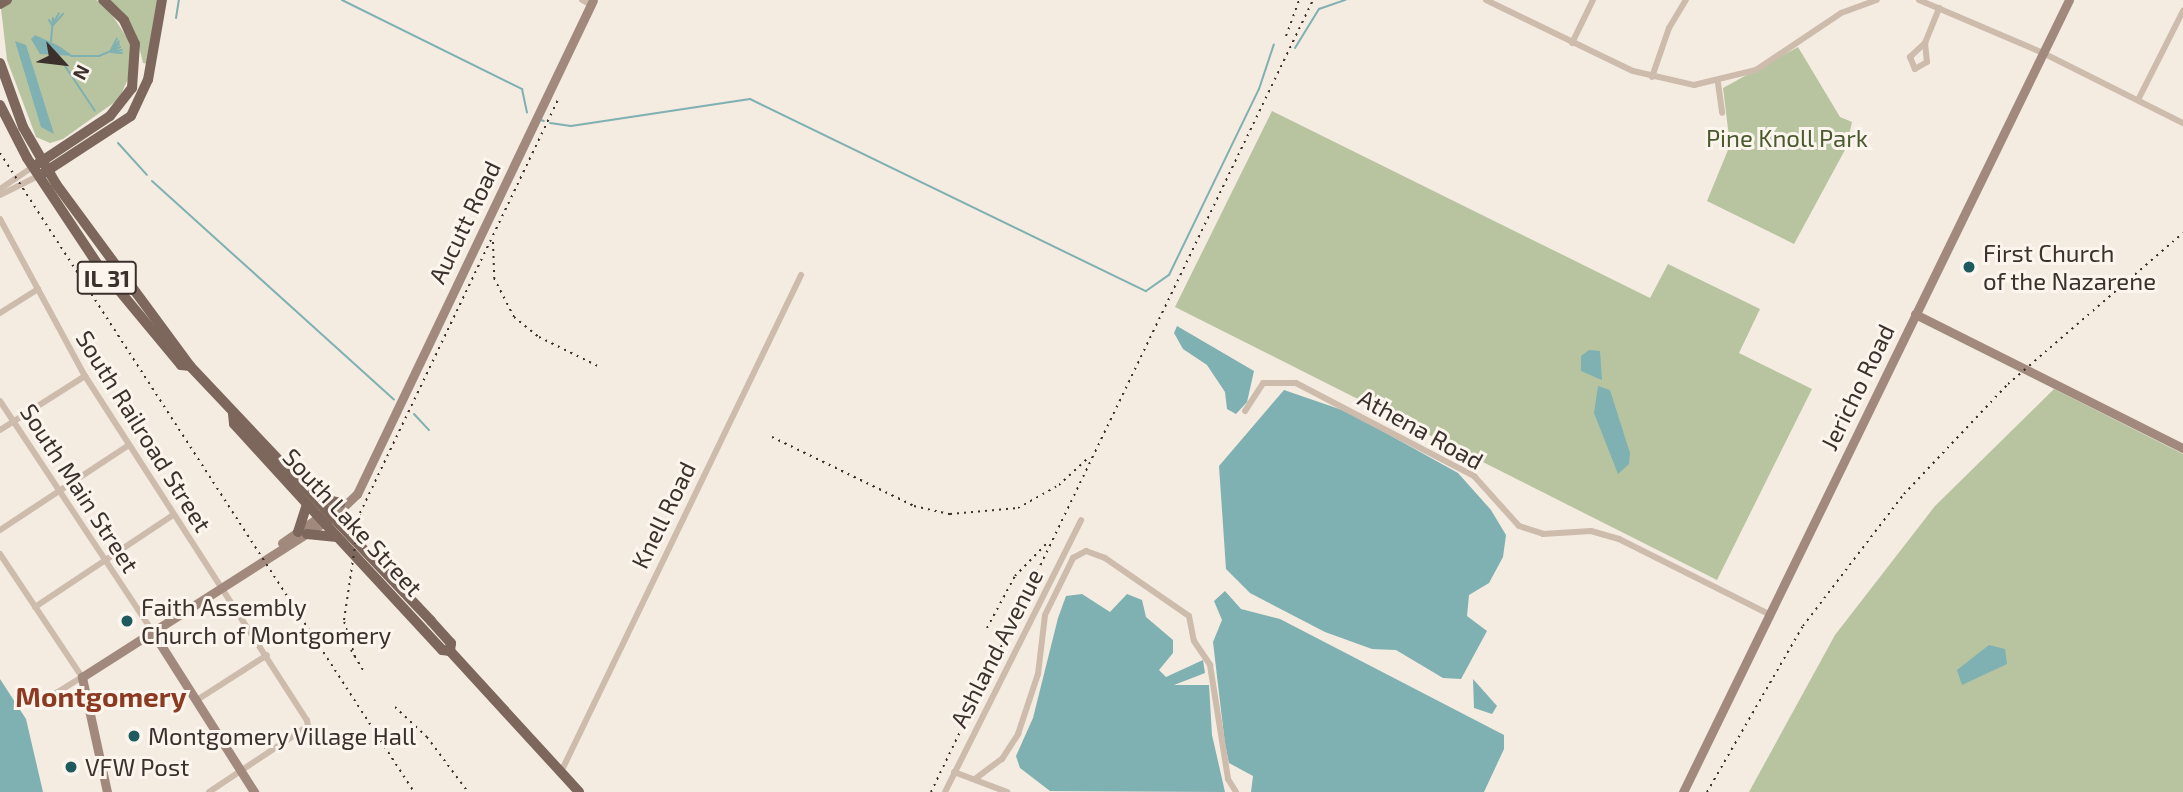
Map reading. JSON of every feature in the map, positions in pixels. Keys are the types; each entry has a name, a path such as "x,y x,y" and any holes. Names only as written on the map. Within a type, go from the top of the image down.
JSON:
{"main road":[{"path":"0,4 8,0"},
{"path":"40,169 110,116 132,88 135,44 124,20 103,0"},
{"path":"40,169 116,129 138,104 162,0"},
{"name":"South Lake Street","path":"0,63 40,169"},
{"name":"South Lake Street","path":"0,105 40,169 111,266 190,366 233,414 234,424 451,643 450,650 579,792"},
{"path":"311,500 342,506 340,531 302,533 311,500"}],"street":[{"path":"1486,0 1572,43 1652,77 1683,84 1718,83 1756,70 1854,3 1877,0"},
{"path":"1501,8 1505,0"},
{"path":"1572,43 1593,0"},
{"path":"1652,77 1669,28 1686,0"},
{"path":"1919,0 2043,53 2183,123"},
{"name":"Jericho Road","path":"1683,792 2069,0"},
{"name":"Aucutt Road","path":"82,677 342,506 365,473 589,2"},
{"path":"1924,43 1939,8"},
{"path":"2138,100 2183,11"},
{"path":"1718,83 1722,113"},
{"path":"0,188 40,169"},
{"path":"0,195 40,169"},
{"name":"South Railroad Street","path":"0,219 85,376 173,515 267,655 308,726 241,771"},
{"name":"Knell Road","path":"561,772 801,275"},
{"path":"0,313 38,289"},
{"path":"1914,314 2183,447"},
{"path":"0,430 85,376"},
{"name":"Athena Road","path":"1245,411 1263,383 1296,383 1474,476 1519,526 1543,534 1584,531 1612,537 1769,614"},
{"name":"South Main Street","path":"0,401 152,631"},
{"path":"0,530 129,444"},
{"path":"35,607 173,515"},
{"name":"Ashland Avenue","path":"945,792 1081,520"},
{"path":"975,779 1002,759 1018,734 1038,674 1045,615 1073,558 1086,551 1105,558 1189,616 1194,641 1209,659 1228,779 1236,792"},
{"path":"0,554 82,677 107,792"},
{"path":"152,631 254,792"},
{"path":"197,700 267,655"},
{"path":"49,698 82,677"},
{"path":"209,792 241,771"},
{"path":"954,772 1007,792"}],"green space":[{"path":"0,0 96,0 106,6 130,42 132,70 119,99 63,139 50,143 36,137 7,60"},
{"path":"109,0 159,0 148,64 143,63 137,38"},
{"name":"Pine Knoll Park","path":"1798,47 1840,117 1852,122 1846,148 1794,244 1707,201 1730,145 1723,88"},
{"path":"1272,111 1650,298 1668,264 1760,309 1739,353 1812,389 1717,580 1175,307"},
{"path":"2054,389 2183,454 2183,792 1749,792 1835,635 1935,506"}],"water":[{"path":"35,35 73,56 40,54 31,39"},
{"path":"15,41 26,45 54,134 41,127"},
{"path":"1177,326 1254,371 1247,402 1236,414 1227,409 1225,392 1207,365 1183,349 1174,333"},
{"path":"1589,350 1600,351 1602,380 1581,371 1581,356"},
{"path":"1598,386 1610,390 1630,453 1629,464 1618,474 1594,413"},
{"path":"1284,390 1348,412 1458,473 1491,510 1506,535 1503,557 1489,583 1469,595 1467,616 1487,631 1461,679 1443,678 1396,650 1372,649 1325,632 1250,593 1226,569 1219,466"},
{"path":"1225,591 1241,609 1280,619 1504,735 1504,749 1484,792 1251,792 1253,776 1229,763 1225,744 1213,642 1222,620 1214,601"},
{"path":"1082,594 1110,612 1127,594 1142,600 1146,617 1173,640 1173,653 1159,670 1166,677 1203,660 1205,673 1174,685 1209,685 1212,735 1225,792 1050,791 1020,768 1016,756 1033,718 1058,618 1066,596"},
{"path":"1989,645 2005,649 2007,664 1962,685 1957,670"},
{"path":"0,679 26,719 43,792 0,792"},
{"path":"1473,679 1497,706 1492,714 1474,708"}],"waterway":[{"path":"176,18 179,0"},
{"path":"342,0 522,89 527,112"},
{"path":"1295,48 1319,9 1345,0"},
{"path":"54,22 59,13"},
{"path":"53,25 63,14"},
{"path":"51,41 53,18"},
{"path":"49,20 52,25"},
{"path":"111,50 117,38"},
{"path":"113,48 119,41"},
{"path":"114,49 119,44"},
{"path":"550,123 571,126 750,99 1146,291 1169,275 1259,89 1274,44"},
{"path":"71,56 99,56 120,47"},
{"path":"115,51 122,50"},
{"path":"111,52 122,53"},
{"path":"61,60 95,111"},
{"path":"118,143 147,175"},
{"path":"152,181 394,400"},
{"path":"414,414 429,430"}],"railway":[{"path":"1286,36 1299,0"},
{"path":"931,792 1313,0"},
{"path":"355,657 344,620 360,513 559,98"},
{"path":"0,153 414,792"},
{"path":"1707,792 1803,626 1904,494 2008,384 2183,233"},
{"path":"493,242 494,278 514,317 539,337 600,367"},
{"path":"772,437 914,506 950,514 1018,508 1059,485 1088,458"},
{"path":"987,628 1015,576 1047,543"},
{"path":"351,650 364,672"},
{"path":"395,707 427,737 468,792"}],"place":[{"name":"First Church of the Nazarene","path":"1969,267"},
{"name":"Faith Assembly Church of Montgomery","path":"127,621"},
{"name":"Montgomery Village Hall","path":"134,736"},
{"name":"VFW Post","path":"71,767"}],"district":[{"name":"Montgomery","path":"101,696"}]}
